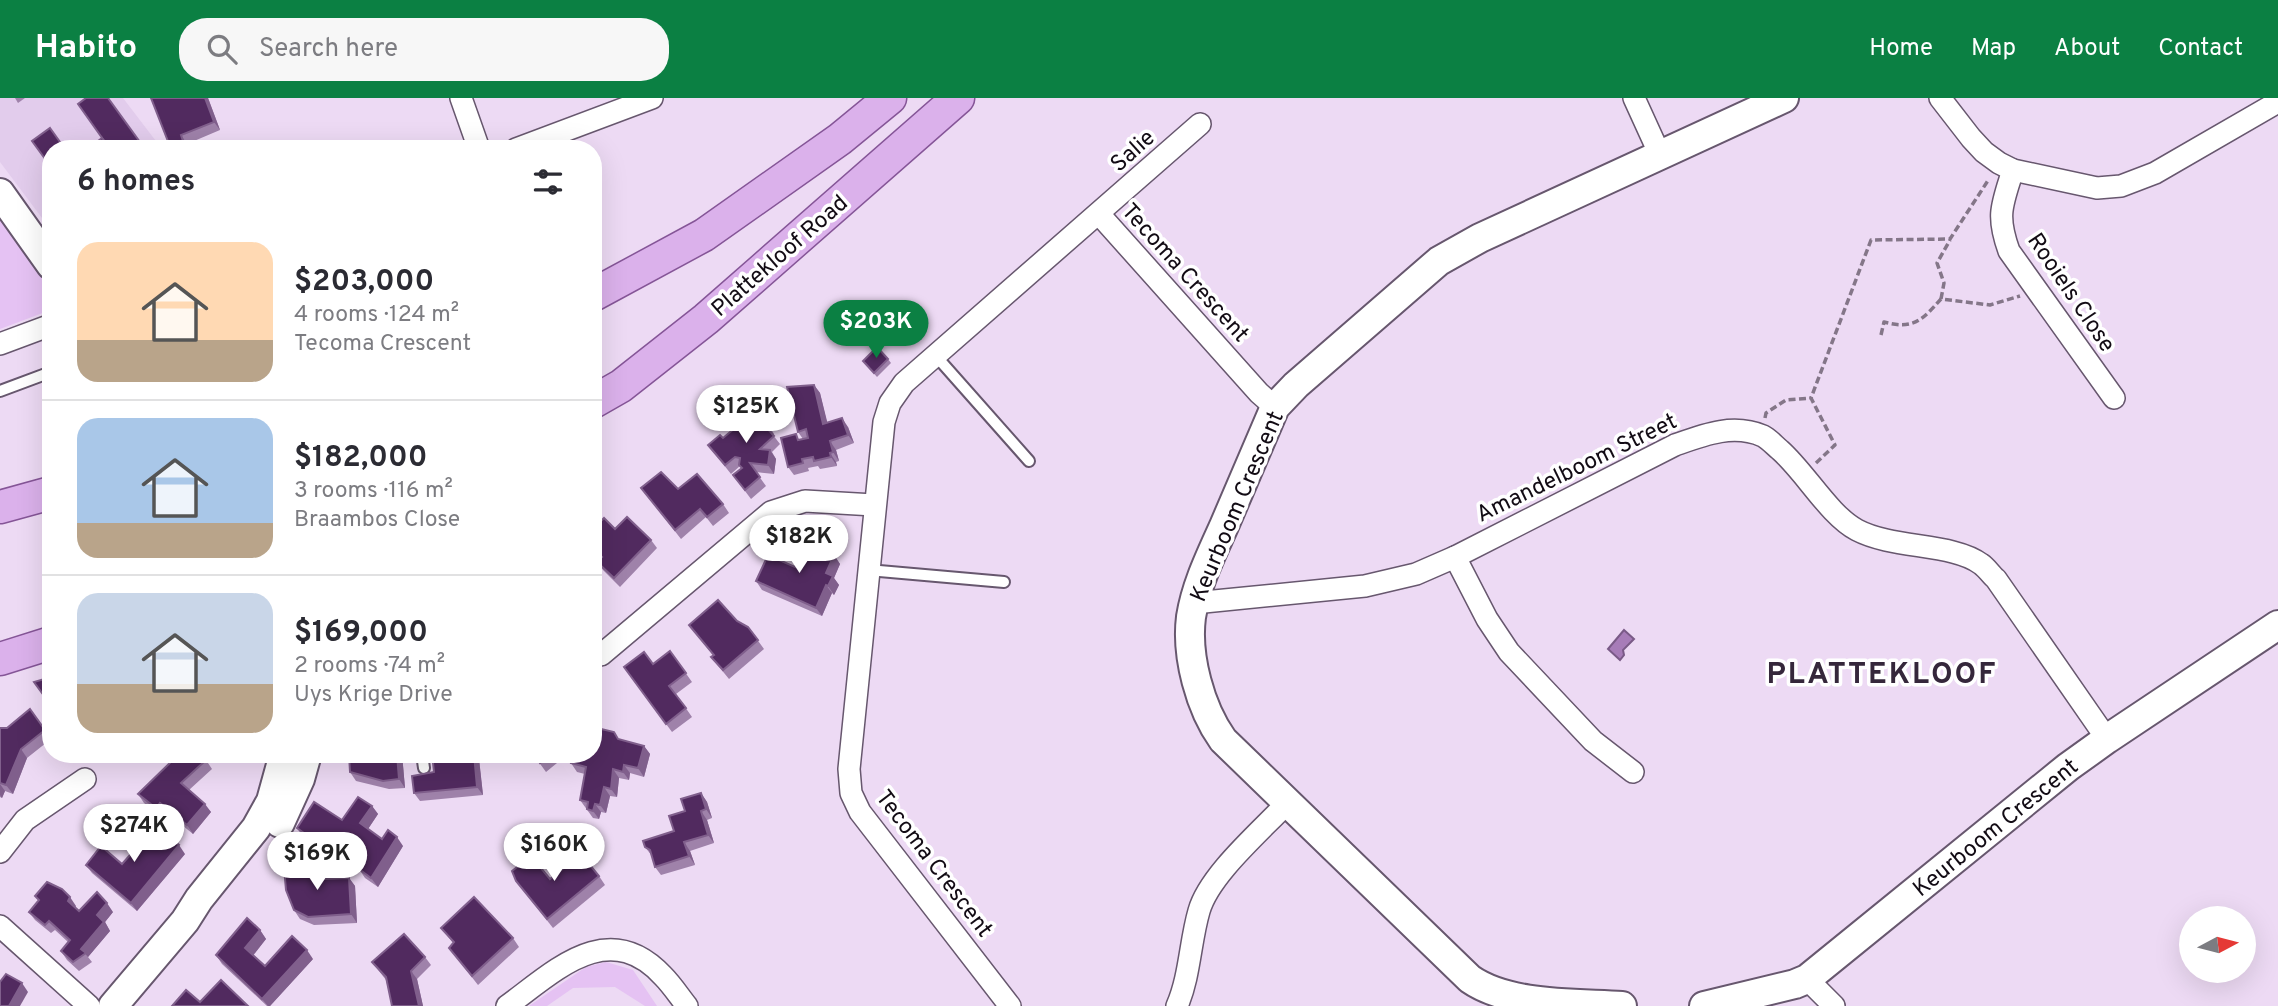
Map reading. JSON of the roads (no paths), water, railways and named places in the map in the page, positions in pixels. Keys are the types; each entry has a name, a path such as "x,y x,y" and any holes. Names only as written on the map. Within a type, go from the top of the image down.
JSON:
{"main road":[{"path":"602,290 704,235 839,139 890,98"},
{"name":"Plattekloof Road","path":"602,397 621,386 706,319 958,98"},
{"path":"0,508 42,496"},
{"path":"0,659 42,646"}],"street":[{"path":"461,98 476,140"},
{"path":"540,140 652,98"},
{"path":"1634,98 1660,155"},
{"name":"Keurboom Crescent","path":"1622,1006 1532,1003 1485,989 1470,979 1223,740 1207,716 1200,695 1192,646 1191,620 1194,603 1202,577 1275,407 1296,385 1439,261 1480,238 1784,98"},
{"path":"1940,98 1971,138 2006,166 2085,186 2121,186 2155,173 2278,102"},
{"name":"Salie","path":"1099,214 1200,124"},
{"name":"Rooiels Close","path":"2006,166 2001,228 2009,251 2114,398"},
{"path":"0,193 42,252"},
{"name":"Tecoma Crescent","path":"1010,1006 860,813 851,793 849,769 874,505 882,436 890,403 904,383 1099,214 1259,393 1275,407"},
{"path":"0,345 42,329"},
{"name":"Amandelboom Street","path":"1194,603 1392,581 1416,574 1455,557 1675,445 1726,430 1764,436 1804,474 1838,516 1855,529 1874,538 1959,554 1981,563 1996,579 2106,738"},
{"path":"602,654 771,512 805,501 874,505"},
{"path":"1455,557 1487,619 1508,652 1593,741 1633,772"},
{"name":"Keurboom Crescent","path":"1704,1006 1807,979 2106,738 2274,635"},
{"path":"113,1006 185,921 243,846 264,815 278,783 282,763"},
{"path":"185,921 221,894 267,844 289,806 304,763"},
{"path":"0,852 25,820 85,779"},
{"path":"1177,1006 1199,910 1207,891 1223,870 1287,803"},
{"path":"0,926 89,1006"},
{"path":"507,1006 570,960 598,950 628,952 642,959 662,975 687,1006"},
{"path":"1807,979 1834,1006"}],"lane":[{"path":"936,356 1029,461"},
{"path":"0,391 42,375"},
{"path":"868,570 1004,582"},
{"path":"423,763 424,768"}],"district":[{"name":"PLATTEKLOOF","path":"1882,673"}]}
